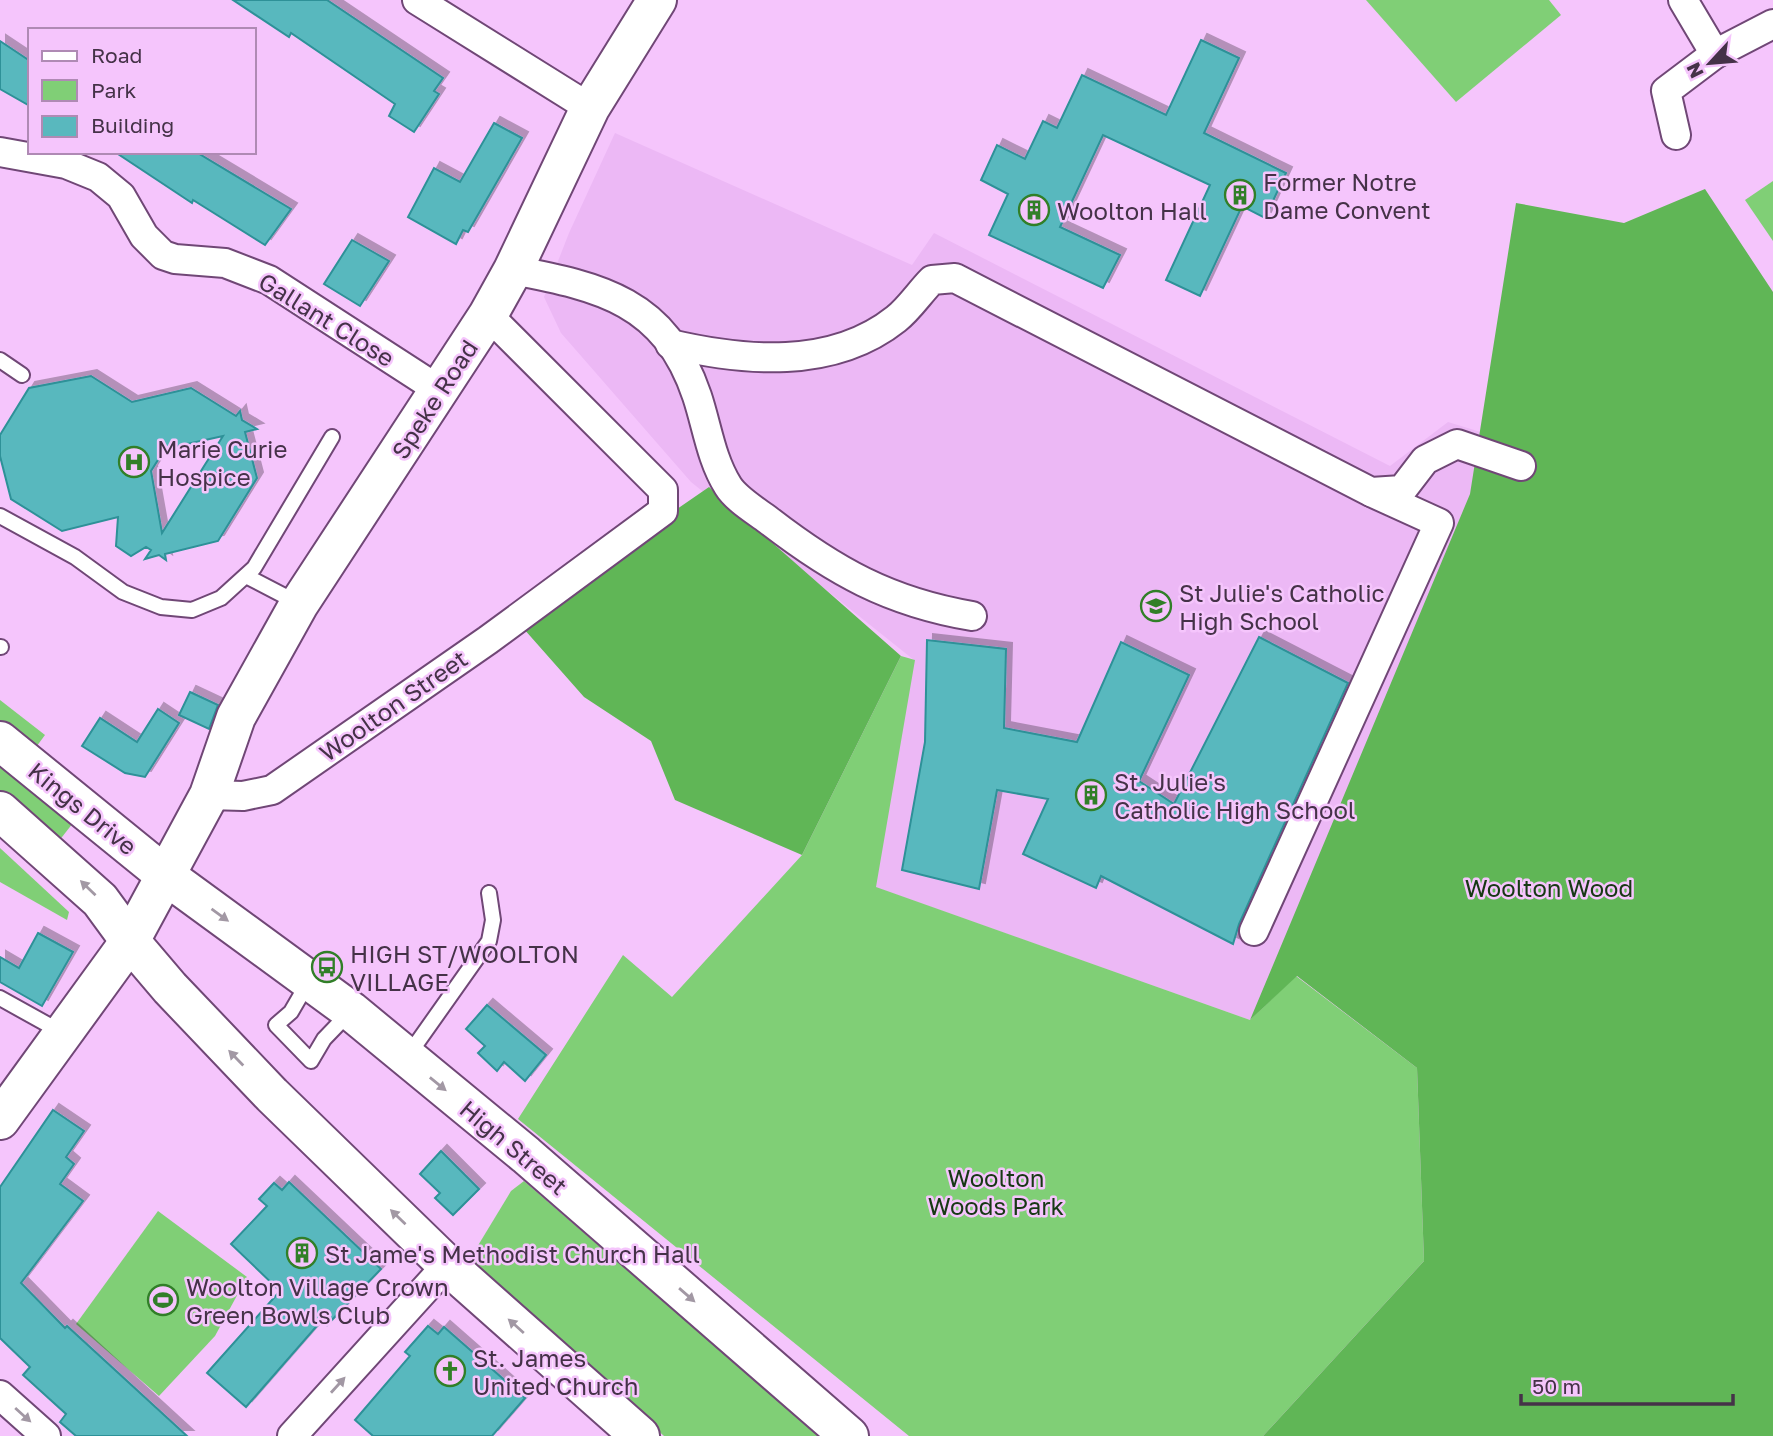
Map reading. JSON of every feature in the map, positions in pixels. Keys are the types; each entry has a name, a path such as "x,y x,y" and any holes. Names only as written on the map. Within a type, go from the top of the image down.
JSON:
{"main road":[{"name":"Speke Road","path":"209,794 236,717 299,604 488,315 513,270 590,108 657,0"},
{"name":"Kings Drive","path":"0,741 165,874"},
{"path":"0,1120 130,942 209,794"},
{"path":"0,811 87,887 183,1003 272,1095 447,1265 640,1436"},
{"name":"High Street","path":"165,874 351,1011 536,1164 849,1436"}],"street":[{"path":"417,0 590,108"},
{"path":"1683,0 1715,54"},
{"path":"1676,135 1666,91 1715,54 1773,24"},
{"name":"Gallant Close","path":"0,152 66,164 98,177 121,196 144,236 163,255 175,259 225,263 269,280 439,390"},
{"path":"513,270 585,284 636,307 670,344 690,374 713,452 729,488 815,556 860,583 933,609 972,616"},
{"path":"670,344 720,356 758,358 829,352 867,336 897,319 932,279 955,278 1371,492 1439,523 1254,931"},
{"name":"Woolton Street","path":"209,794 243,796 272,790 488,640 663,511 663,490 488,315"},
{"path":"1371,492 1402,490 1425,460 1457,444 1521,466"},
{"path":"292,1436 447,1265"},
{"path":"0,1395 46,1436"}],"lane":[{"path":"0,360 22,375"},
{"path":"0,516 75,557 123,592 160,607 192,610 221,598 254,568 332,437"},
{"path":"246,576 299,604"},
{"path":"407,1059 489,941 493,920 489,893"},
{"path":"310,979 290,1012 276,1025 311,1061 324,1039 351,1011"},
{"path":"0,998 62,1033"}],"shaded area":[{"name":"St Julie's Catholic High School","path":"615,133 912,265 934,233 1390,466 1448,422 1523,445 1250,1020 875,887 914,660 691,482 561,333 544,297 569,233"}],"green space":[{"path":"1366,0 1549,0 1561,15 1456,102"},
{"path":"1773,181 1773,241 1745,200"},
{"name":"Woolton Wood","path":"1705,189 1773,292 1773,1436 1263,1436 1424,1261 1417,1068 1297,976 1250,1020 1470,494 1516,203 1624,223"},
{"path":"709,487 901,656 802,855 675,800 651,741 584,697 516,620"},
{"name":"Woolton Woods Park","path":"901,656 915,660 876,887 1250,1020 1296,976 1417,1068 1424,1261 1263,1436 909,1436 518,1119 623,955 672,997 802,855"},
{"path":"0,700 45,735 31,754 0,729"},
{"path":"0,766 73,823 55,846 0,801"},
{"path":"0,848 69,912 67,920 0,882"},
{"path":"524,1181 819,1436 664,1436 468,1262 511,1191"},
{"name":"Woolton Village Crown Green Bowls Club","path":"158,1211 247,1277 215,1336 159,1396 76,1324"}],"building":[{"path":"233,0 327,0 443,78 434,91 439,94 414,132 389,116 395,104 291,33 289,37"},
{"path":"1201,40 1239,58 1204,133 1286,173 1265,218 1242,206 1200,296 1166,280 1210,185 1103,135 1060,227 1120,255 1103,288 989,235 1008,194 981,180 997,145 1025,159 1043,121 1057,128 1082,75 1166,115"},
{"path":"0,41 28,60 28,105 0,89"},
{"path":"494,123 522,138 468,232 463,230 456,244 408,217 434,168 460,182"},
{"path":"118,154 199,154 291,209 265,245 193,200 192,203"},
{"path":"352,240 389,261 360,306 324,284"},
{"path":"91,376 132,402 191,388 236,416 240,411 242,420 257,429 245,432 257,478 218,541 165,554 166,560 159,555 145,559 151,550 146,547 131,556 116,546 118,517 62,531 11,499 0,456 0,435 29,388","holes":["223,436 162,533 151,471 165,449"]},
{"name":"St. Julie's Catholic High School","path":"1259,637 1348,683 1239,924 1233,944 1101,876 1096,888 1023,854 1048,799 997,790 979,889 902,870 925,742 927,640 1006,649 1004,728 1077,742 1121,642 1189,675 1139,781 1174,804"},
{"path":"190,692 218,705 209,729 179,715"},
{"path":"158,709 179,723 145,777 125,773 82,746 100,718 137,742"},
{"path":"38,933 73,952 42,1006 0,982 0,957 19,968"},
{"path":"487,1005 546,1055 525,1081 504,1062 497,1071 478,1053 485,1046 466,1029"},
{"path":"53,1110 84,1131 66,1157 74,1164 60,1184 83,1201 21,1283 65,1328 67,1326 187,1436 76,1436 60,1422 66,1414 23,1375 30,1367 0,1338 0,1187"},
{"path":"441,1151 479,1189 453,1215 435,1198 440,1193 420,1174"},
{"name":"St Jame's Methodist Church Hall","path":"289,1182 381,1269 327,1325 322,1320 246,1407 207,1373 280,1291 231,1244 267,1206 259,1199 274,1183 282,1190"},
{"path":"428,1326 438,1334 444,1327 525,1398 492,1436 373,1436 355,1420 410,1356 405,1352"}],"place":[{"name":"Former Notre Dame Convent","path":"1240,195"},
{"name":"Woolton Hall","path":"1034,210"},
{"name":"Marie Curie Hospice","path":"134,462"},
{"name":"St Julie's Catholic High School","path":"1156,606"},
{"name":"St. Julie's Catholic High School","path":"1091,795"},
{"name":"HIGH ST/WOOLTON VILLAGE","path":"327,967"},
{"name":"St Jame's Methodist Church Hall","path":"302,1253"},
{"name":"Woolton Village Crown Green Bowls Club","path":"163,1300"},
{"name":"St. James United Church","path":"450,1371"}]}
